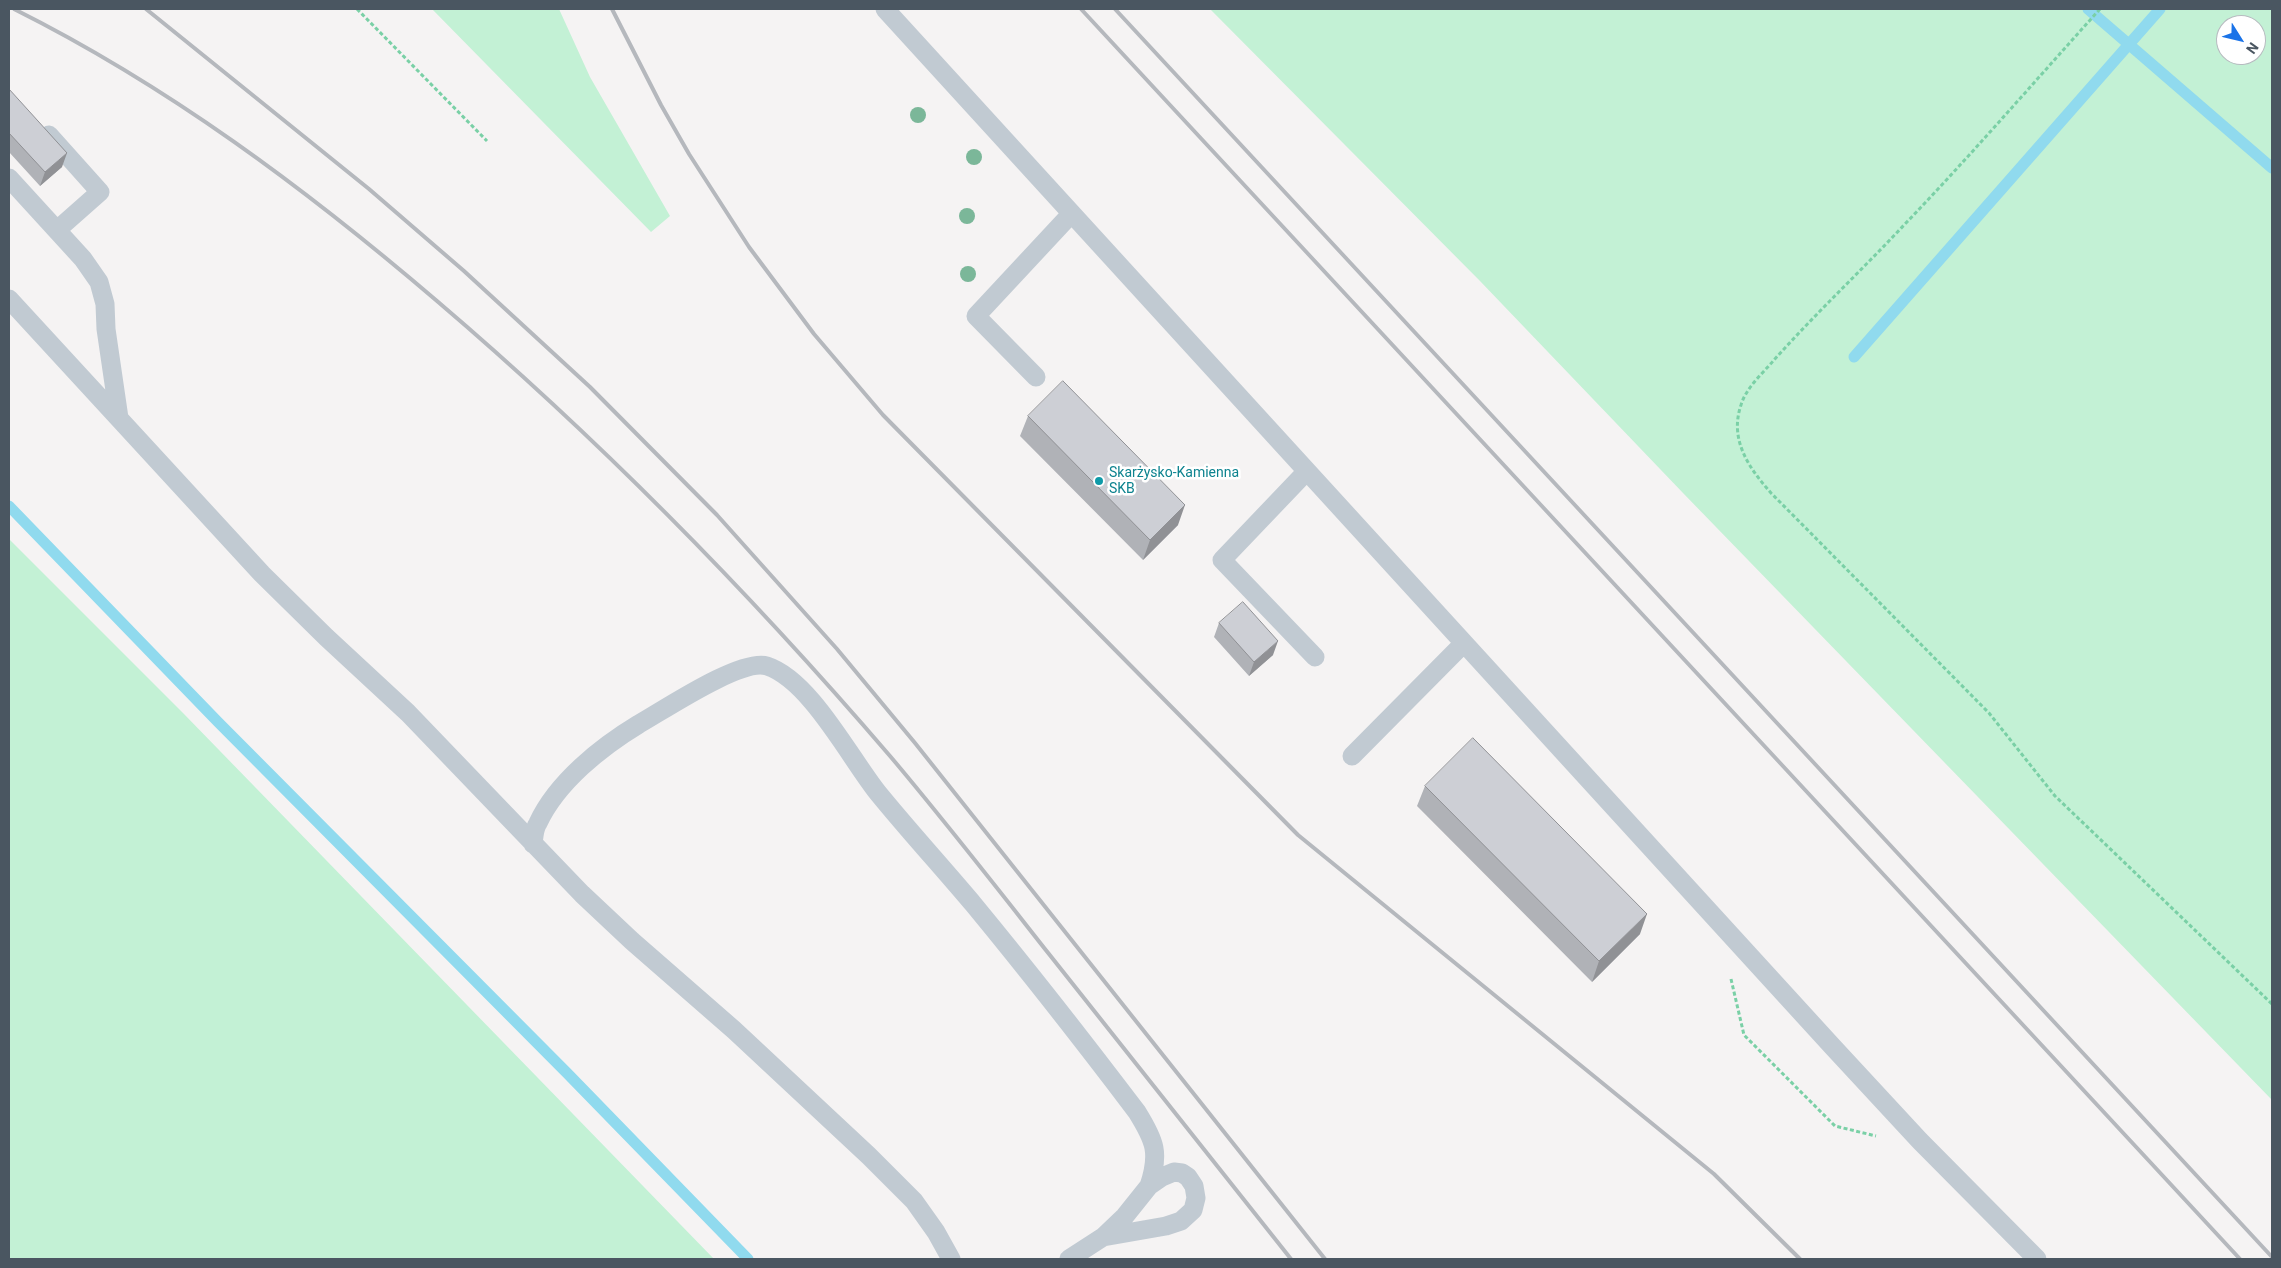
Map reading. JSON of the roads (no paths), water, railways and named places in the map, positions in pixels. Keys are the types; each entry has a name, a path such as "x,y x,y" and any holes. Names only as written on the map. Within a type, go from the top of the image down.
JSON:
{"lane":[{"path":"885,9 1070,214 1832,1046 1920,1141 2037,1259"},
{"path":"35,120 100,192 57,230"},
{"path":"9,178 83,259 99,282 105,304 106,329 120,418"},
{"path":"1036,377 976,316 1070,214"},
{"path":"9,299 262,574 408,713 532,844 632,941 734,1030 869,1156 914,1201 936,1232 951,1259"},
{"path":"1306,472 1222,560 1315,657"},
{"path":"1352,756 1463,644"},
{"path":"532,844 536,825 559,790 588,762 631,730 721,677 742,669 765,665 780,672 800,689 826,720 876,790 1027,971 1137,1112 1150,1133 1154,1149 1156,1166 1149,1186"},
{"path":"1069,1259 1102,1237 1126,1216 1149,1186 1162,1177 1174,1172 1188,1176 1194,1186 1196,1198 1193,1210 1181,1221 1166,1226 1102,1237"}],"waterway":[{"path":"2088,9 2272,168"},
{"path":"1854,357 2160,9"},
{"path":"9,506 218,722 567,1073 748,1259"}],"railway":[{"path":"14,9 127,71 234,142 286,180 388,259 437,301 498,354 615,463 729,577 890,756 971,855 1291,1259"},
{"path":"146,9 369,189 464,271 590,387 717,515 837,649 915,743 1325,1259"},
{"path":"612,9 661,105 689,154 749,247 814,334 883,415 1298,835 1714,1174 1800,1259"},
{"path":"1081,9 2240,1259"},
{"path":"1115,9 2272,1257"}],"place":[{"name":"Skarżysko-Kamienna SKB","path":"1099,481"}]}
